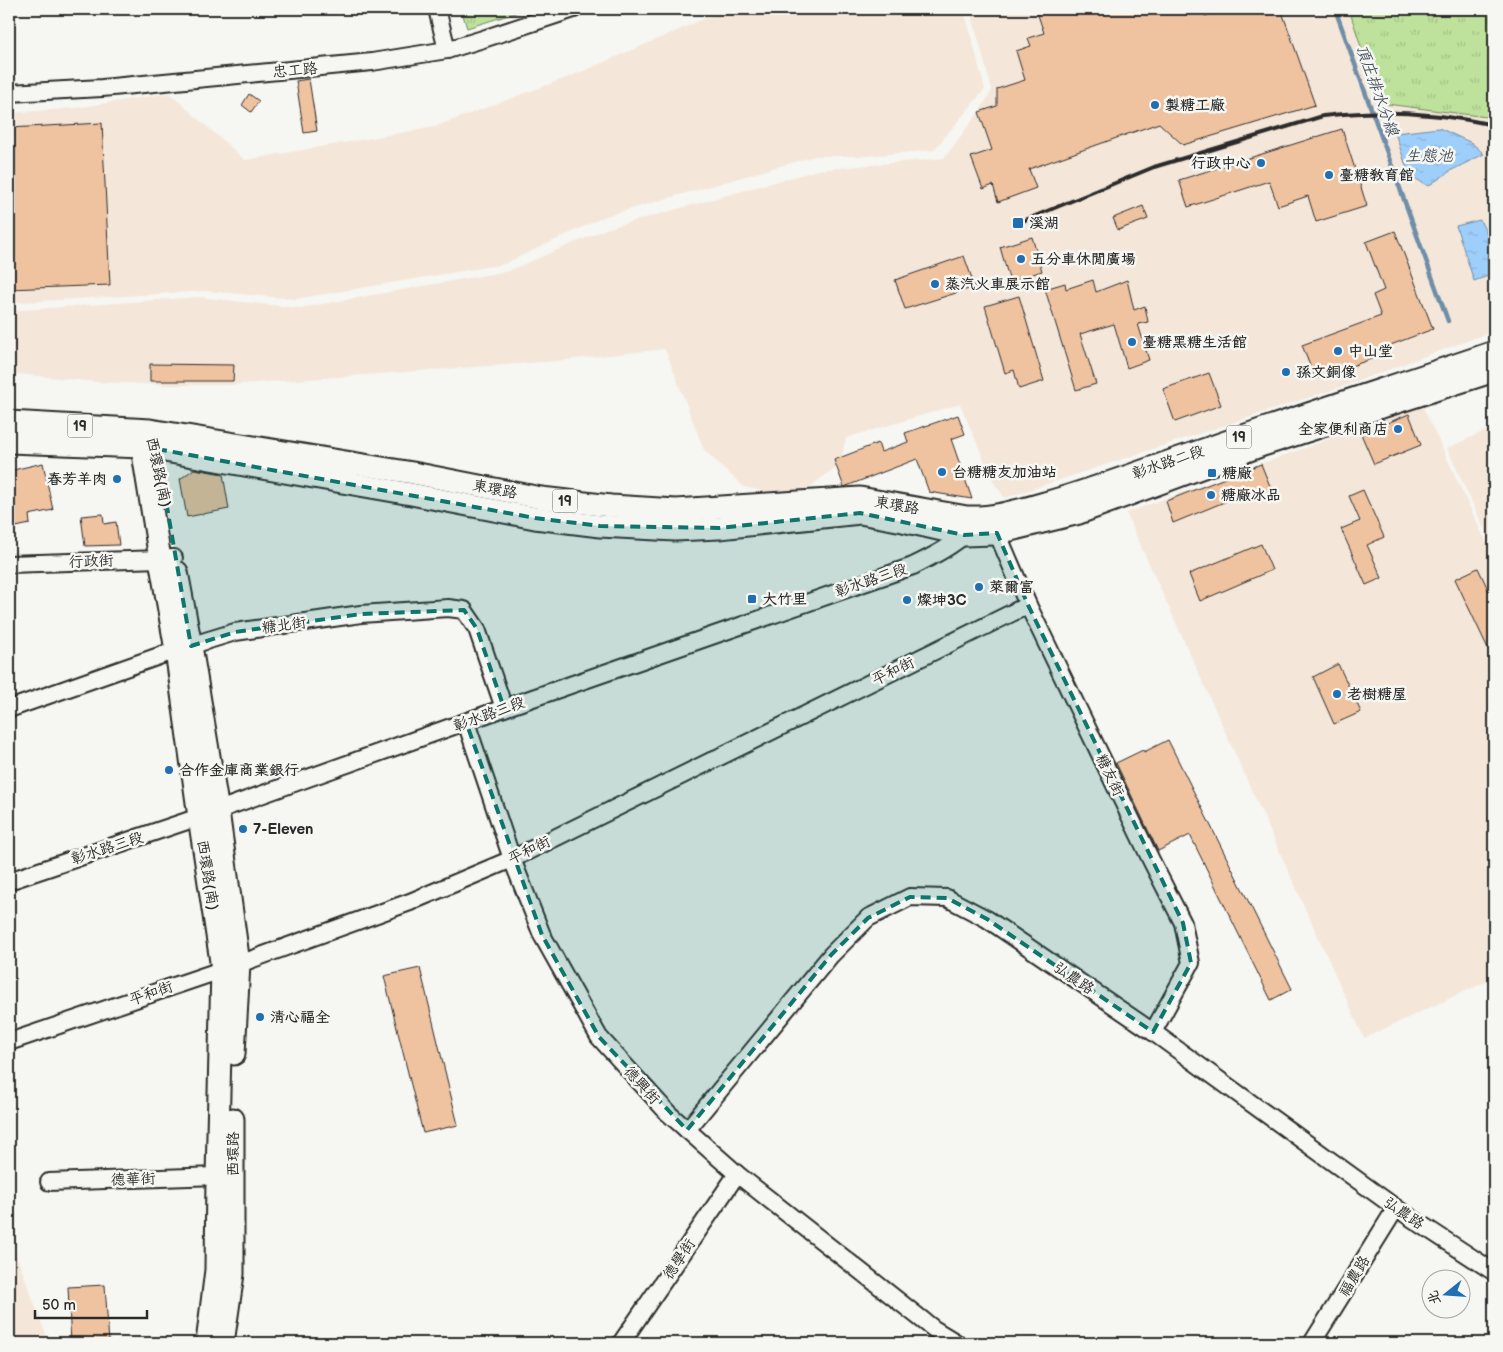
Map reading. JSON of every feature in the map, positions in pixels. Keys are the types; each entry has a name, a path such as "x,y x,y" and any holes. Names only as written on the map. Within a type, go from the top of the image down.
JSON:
{"main road":[{"name":"彰水路二段","path":"990,522 1002,515 1068,497 1266,428 1494,352"},
{"name":"彰水路二段","path":"990,522 1079,512 1263,445 1494,371"},
{"name":"東環路","path":"9,422 150,442 413,473 541,498 611,506 676,510 860,498 990,522"},
{"name":"東環路","path":"9,442 150,442 535,518 600,526 675,530 720,528 860,514 903,521 964,535"},
{"name":"西環路(南)","path":"150,442 167,559 184,648 230,966"},
{"name":"19","path":"964,535 990,522"},
{"name":"西環路","path":"207,1343 216,1270 217,1176 230,966"},
{"name":"西環路","path":"223,1343 233,1274 230,966"}],"street":[{"path":"437,9 447,50"},
{"name":"忠工路","path":"9,93 102,88 372,62 447,50 483,40 574,9"},
{"name":"糖友街","path":"990,522 1028,605 1183,923 1191,963 1153,1032"},
{"name":"彰水路三段","path":"9,881 209,814 504,708 912,566 938,554 964,535"},
{"name":"行政街","path":"9,564 167,559"},
{"name":"平和街","path":"9,1042 410,902 512,859 1028,605"},
{"name":"糖北街","path":"9,709 235,632 361,614 448,608 464,610 477,629 504,708"},
{"name":"德興街","path":"466,722 512,859 542,935 599,1038 668,1113 737,1174 934,1329 957,1343"},
{"name":"弘農路","path":"687,1130 831,955 868,918 910,897 947,898 987,919 1153,1032 1396,1208 1494,1272"},
{"name":"德學街","path":"621,1343 737,1174"},
{"name":"德華街","path":"49,1182 217,1176"},
{"name":"福農路","path":"1312,1343 1396,1208"}],"highlighted area":[{"path":"157,449 535,518 600,526 719,528 860,513 964,535 997,533 1028,605 1183,923 1191,963 1153,1032 987,919 947,898 910,897 868,918 831,955 687,1130 599,1037 542,935 466,722 504,708 477,629 464,610 361,614 235,632 191,646"}],"shaded area":[{"path":"727,9 964,9 985,89 934,150 868,156 815,156 606,216 504,264 295,299 206,291 9,303 9,113 76,108 169,93 245,160 434,127 574,75"},
{"path":"970,9 1349,9 1379,103 1494,111 1494,331 1344,386 1005,498 994,483 960,404 846,438 840,464 808,488 795,492 772,493 744,487 704,450 665,349 556,361 228,385 97,382 9,373 9,311 198,297 300,308 508,271 609,228 818,170 944,158 979,112 992,90"},
{"path":"1422,405 1494,559 1494,978 1364,1038 1126,513"},
{"path":"1494,427 1494,550 1447,448"},
{"path":"9,1235 49,1343 9,1343"}],"green space":[{"path":"461,9 528,9 467,28"},
{"path":"1349,9 1494,9 1494,118 1379,103"}],"water":[{"name":"生態池","path":"1439,128 1472,143 1484,154 1452,170 1428,186 1409,175 1395,133"},
{"path":"1480,220 1489,238 1494,234 1494,274 1474,281 1456,226"}],"building":[{"name":"製糖工廠","path":"1036,9 1203,9 1205,16 1225,9 1281,9 1315,105 1183,145 1159,123 1029,169 1036,188 998,202 993,185 983,189 971,157 992,150 979,112 997,106 997,89 1025,80 1016,51 1031,46 1028,38 1044,33"},
{"path":"309,79 317,131 304,133 296,81"},
{"path":"249,94 259,101 251,112 242,105"},
{"path":"102,123 110,285 9,289 9,128"},
{"path":"1342,129 1367,206 1316,222 1308,196 1278,206 1269,181 1188,207 1179,180"},
{"path":"1143,206 1148,219 1118,230 1113,218"},
{"path":"1395,231 1433,329 1372,352 1374,358 1315,379 1302,345 1381,316 1373,295 1384,290 1366,242"},
{"name":"五分車休閒廣場","path":"1032,237 1042,271 1010,282 1000,247"},
{"name":"蒸汽火車展示館","path":"964,256 975,287 905,309 895,280"},
{"path":"1093,280 1096,292 1127,280 1134,310 1145,306 1148,322 1138,324 1149,360 1127,368 1114,324 1080,334 1096,384 1076,390 1045,289 1065,283 1066,289"},
{"path":"1019,296 1044,381 1019,389 1014,370 1005,373 985,306"},
{"path":"150,364 234,365 233,381 150,381"},
{"path":"1209,373 1221,405 1175,422 1163,389"},
{"path":"1409,414 1421,445 1374,464 1361,434"},
{"path":"958,415 965,434 951,439 972,499 929,492 917,459 844,487 834,460 878,443 881,452 908,442 905,433"},
{"path":"43,463 53,510 29,515 30,524 16,527 9,491 9,471"},
{"name":"糖廠冰品","path":"1261,464 1272,491 1255,498 1251,491 1173,523 1166,501"},
{"path":"194,469 223,474 229,509 187,517 180,479"},
{"path":"1363,490 1384,537 1367,545 1382,578 1366,585 1341,529 1360,521 1349,496"},
{"path":"103,514 104,524 116,522 119,545 85,546 81,516"},
{"path":"1261,544 1272,570 1200,601 1189,574"},
{"path":"1478,568 1494,602 1494,661 1455,579"},
{"name":"老樹糖屋","path":"1338,664 1361,712 1334,724 1313,677"},
{"path":"1168,740 1292,989 1271,1000 1190,835 1158,851 1116,763"},
{"path":"420,968 458,1125 423,1133 384,976"},
{"path":"105,1285 109,1343 71,1343 68,1287"}],"waterway":[{"name":"頂庄排水分線","path":"1335,9 1448,321"}],"railway":[{"path":"1018,223 1154,167 1323,116 1365,113 1409,113 1494,125"}],"place":[{"name":"製糖工廠","path":"1155,105"},
{"name":"行政中心","path":"1261,163"},
{"name":"臺糖教育館","path":"1329,175"},
{"name":"溪湖","path":"1018,223"},
{"name":"五分車休閒廣場","path":"1021,259"},
{"name":"蒸汽火車展示館","path":"935,284"},
{"name":"臺糖黑糖生活館","path":"1132,342"},
{"name":"中山堂","path":"1338,351"},
{"name":"孫文銅像","path":"1286,372"},
{"name":"全家便利商店","path":"1398,429"},
{"name":"台糖糖友加油站","path":"942,472"},
{"name":"糖廠","path":"1212,473"},
{"name":"春芳羊肉","path":"117,479"},
{"name":"糖廠冰品","path":"1211,495"},
{"name":"萊爾富","path":"979,587"},
{"name":"大竹里","path":"752,599"},
{"name":"燦坤3C","path":"907,600"},
{"name":"老樹糖屋","path":"1337,694"},
{"name":"合作金庫商業銀行","path":"169,770"},
{"name":"7-Eleven","path":"243,829"},
{"name":"清心福全","path":"260,1017"}]}
